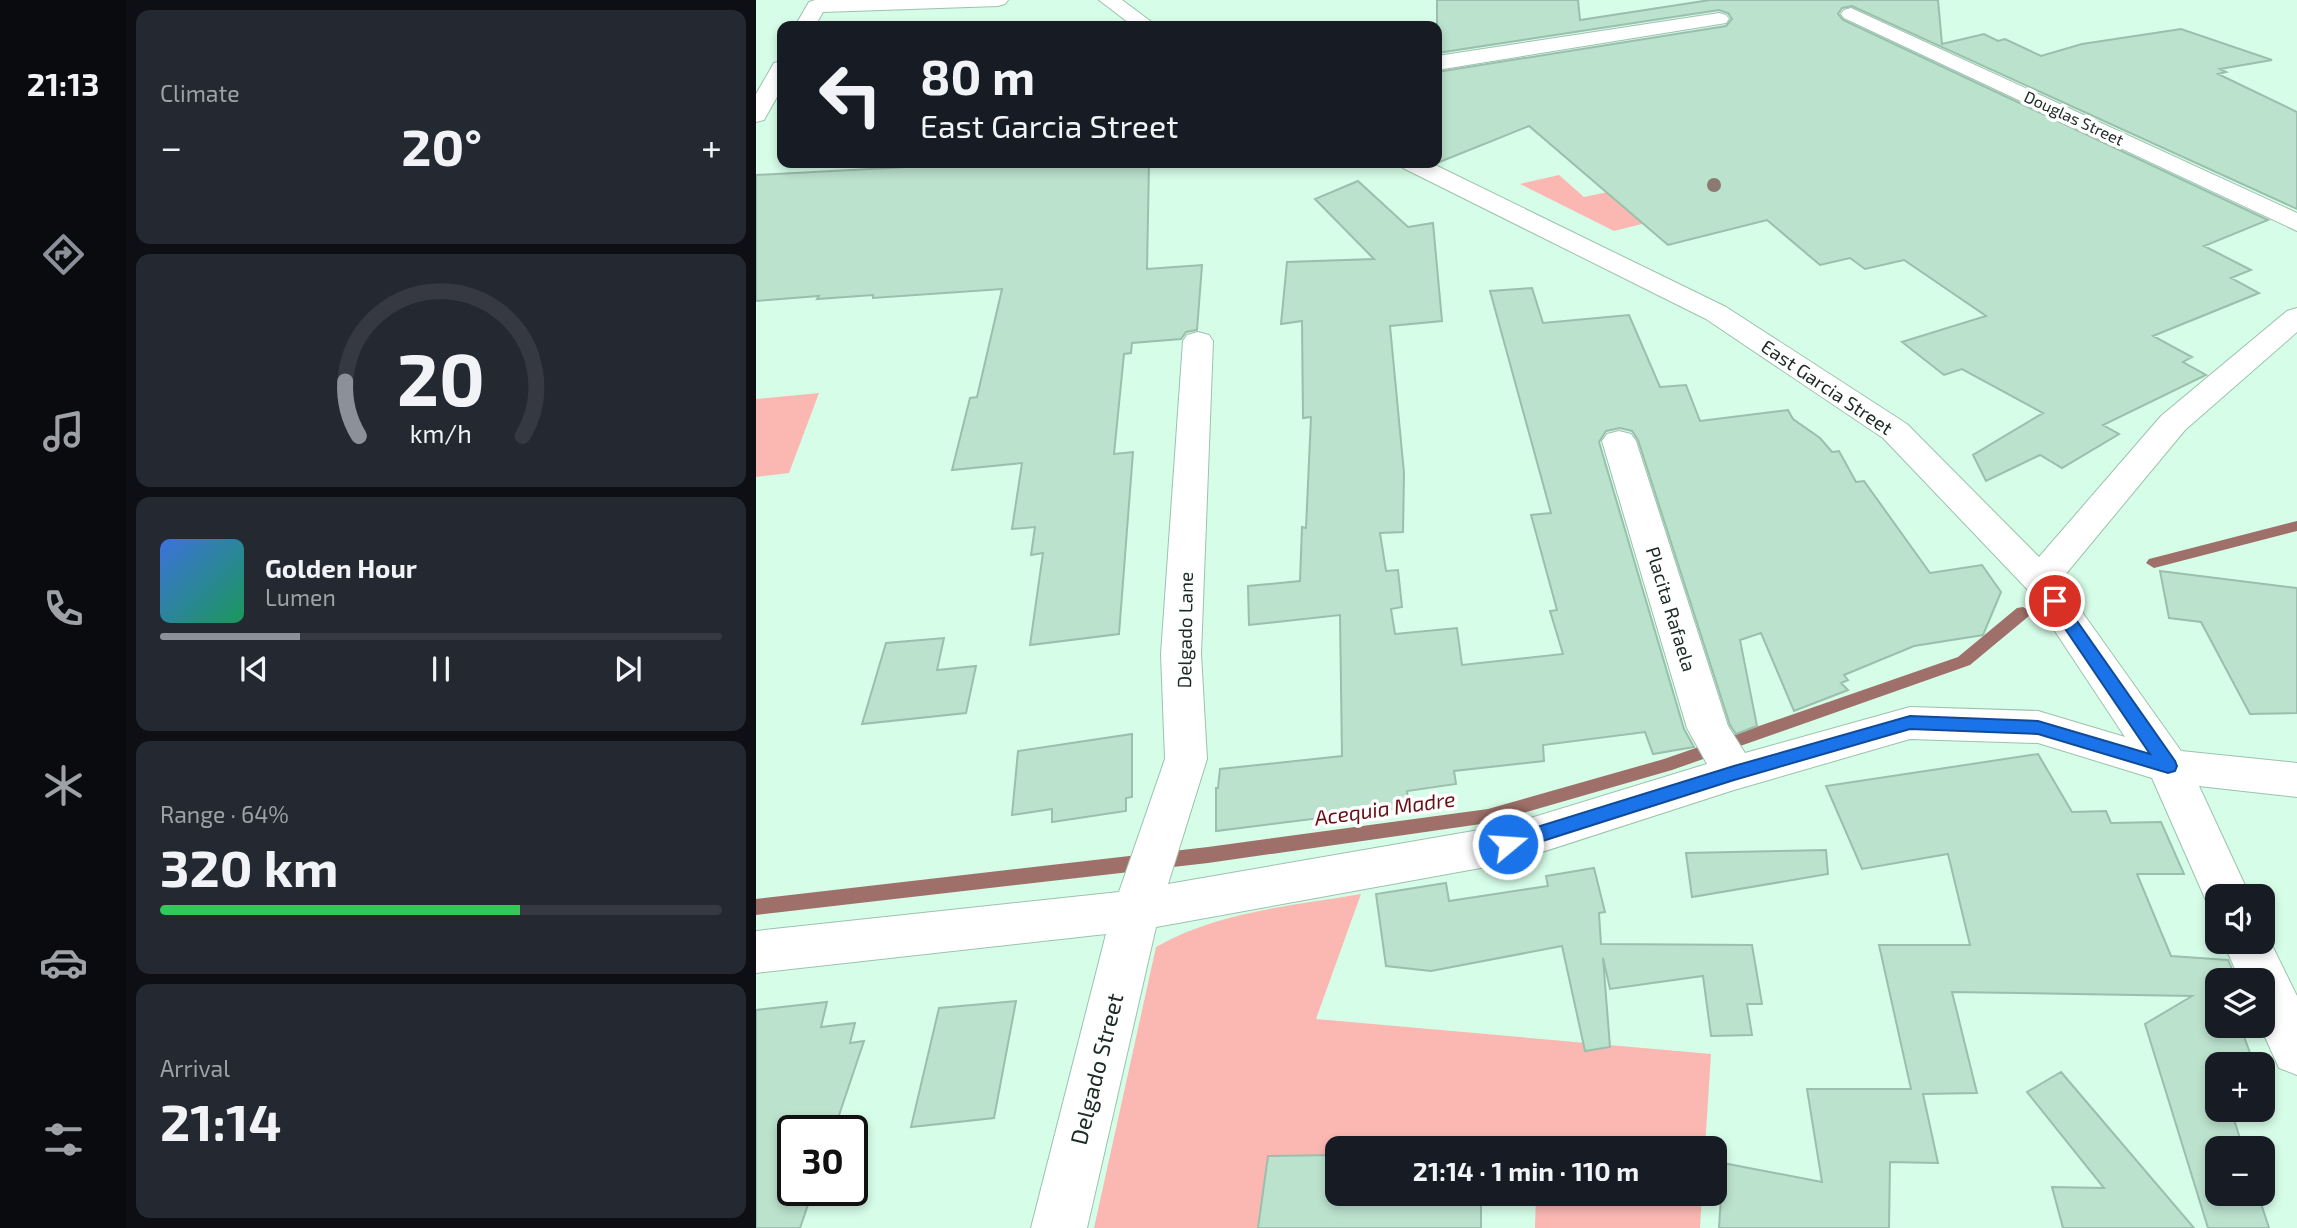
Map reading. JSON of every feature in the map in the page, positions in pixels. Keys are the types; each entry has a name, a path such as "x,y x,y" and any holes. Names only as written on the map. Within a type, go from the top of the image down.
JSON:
{"street":[{"path":"808,21 816,6 998,0"},
{"path":"1114,3 1149,2"},
{"path":"1114,3 1139,21"},
{"name":"Douglas Street","path":"1851,14 2297,223"},
{"path":"1442,62 1719,19"},
{"path":"756,116 777,77"},
{"name":"East Garcia Street","path":"1422,168 1716,313 1895,431 2040,580 2168,766 2222,884"},
{"path":"2040,580 2173,424 2297,317"},
{"name":"Delgado Lane","path":"1136,910 1186,759 1181,654 1198,341"},
{"name":"Placita Rafaela","path":"1619,441 1708,728 1734,773"},
{"path":"756,952 1136,910 1508,844 1734,773 1910,723 2038,727 2168,766 2297,780"},
{"name":"Delgado Street","path":"1059,1228 1136,910"},
{"path":"2253,954 2297,1051"}],"shaded area":[{"path":"1559,175 1584,197 1622,189 1809,182 1614,231 1520,184"},
{"path":"819,393 789,473 756,477 756,399"},
{"path":"1361,894 1316,1019 1711,1054 1706,1136 1325,1136 1325,1166 1258,1228 1094,1228 1156,947 1205,925 1282,907"},
{"path":"1536,1206 1701,1206 1700,1228 1535,1228"}],"building":[{"path":"1437,0 1578,0 1580,20 1710,0 1938,0 1942,44 1984,34 1998,41 2005,39 2041,56 2082,44 2181,29 2272,60 2220,69 2226,72 2218,74 2297,112 2297,209 1852,6 1842,8 1838,14 1843,20 2268,220 2204,246 2251,270 2231,278 2259,293 2153,336 2192,357 2183,362 2206,375 2103,425 2119,434 2062,468 2040,455 1986,481 1973,455 2043,413 1962,369 1944,375 1902,342 1986,316 1904,260 1865,269 1850,258 1820,265 1767,220 1668,245 1529,126 1442,161 1442,71 1726,26 1732,19 1728,13 1719,10 1442,52 1442,21 1437,21"},
{"path":"888,168 1149,168 1147,269 1202,265 1197,330 1186,332 1181,339 1132,343 1131,353 1124,354 1114,454 1133,452 1119,634 1030,645 1043,553 1031,555 1035,527 1012,529 1022,463 952,470 970,398 977,397 1002,289 873,298 873,295 817,299 819,296 756,301 756,175"},
{"path":"1358,181 1408,227 1433,223 1442,321 1390,326 1404,473 1403,532 1380,533 1386,571 1398,570 1402,607 1391,609 1395,634 1457,628 1462,665 1563,654 1550,611 1557,610 1531,515 1551,513 1490,291 1532,288 1543,323 1629,315 1660,387 1686,385 1700,421 1788,410 1793,419 1820,438 1832,452 1839,451 1856,482 1864,481 1930,573 1982,565 2001,592 1983,635 1914,646 1844,675 1848,680 1841,683 1848,690 1794,711 1761,633 1740,640 1757,726 1736,734 1730,725 1638,440 1632,431 1620,428 1606,431 1599,442 1684,729 1694,747 1653,754 1645,732 1543,745 1544,761 1454,771 1456,784 1407,791 1409,807 1216,831 1216,788 1220,769 1342,756 1340,615 1249,625 1248,586 1300,581 1302,527 1306,528 1311,417 1303,418 1302,321 1281,324 1287,262 1374,259 1315,199"},
{"path":"2160,571 2297,588 2297,713 2250,714 2201,622 2169,618"},
{"path":"944,638 937,670 976,666 966,713 862,724 886,643"},
{"path":"1132,734 1132,797 1126,798 1126,811 1052,822 1052,809 1012,815 1018,751"},
{"path":"2038,754 2072,812 2106,811 2111,823 2161,822 2184,874 2137,874 2171,956 2228,960 2232,968 2205,968 2205,1038 2244,1038 2250,1052 2205,1052 2205,1122 2235,1122 2239,1136 2205,1136 2205,1206 2262,1206 2269,1228 2208,1228 2145,1024 2192,996 1952,992 1977,1093 1923,1094 1938,1163 1890,1162 1889,1228 1719,1228 1720,1206 1727,1206 1727,1164 1822,1182 1807,1089 1911,1089 1879,945 1970,945 1948,854 1862,869 1826,786"},
{"path":"1826,850 1828,874 1692,897 1686,853"},
{"path":"1594,868 1605,912 1599,913 1601,944 1752,945 1762,1004 1747,1004 1752,1035 1711,1036 1703,976 1610,989 1603,958 1610,1047 1585,1051 1562,946 1431,971 1386,966 1376,894 1446,883 1449,901 1548,886 1546,876"},
{"path":"1016,1001 994,1118 911,1127 939,1008"},
{"path":"827,1002 821,1027 855,1023 850,1043 864,1041 839,1115 777,1115 777,1206 808,1206 800,1228 756,1228 756,1010"},
{"path":"2061,1072 2194,1228 2063,1228 2052,1187 2104,1188 2027,1092"},
{"path":"1325,1155 1325,1206 1481,1206 1481,1228 1258,1228 1268,1156"}],"waterway":[{"name":"Acequia Madre","path":"2154,563 2297,526"},
{"name":"Acequia Madre","path":"756,907 1208,855 1488,816 1666,765 1964,661 2023,612"}],"route":[{"path":"1508,844 1734,773 1910,723 2038,727 2168,766 2055,601"}]}
